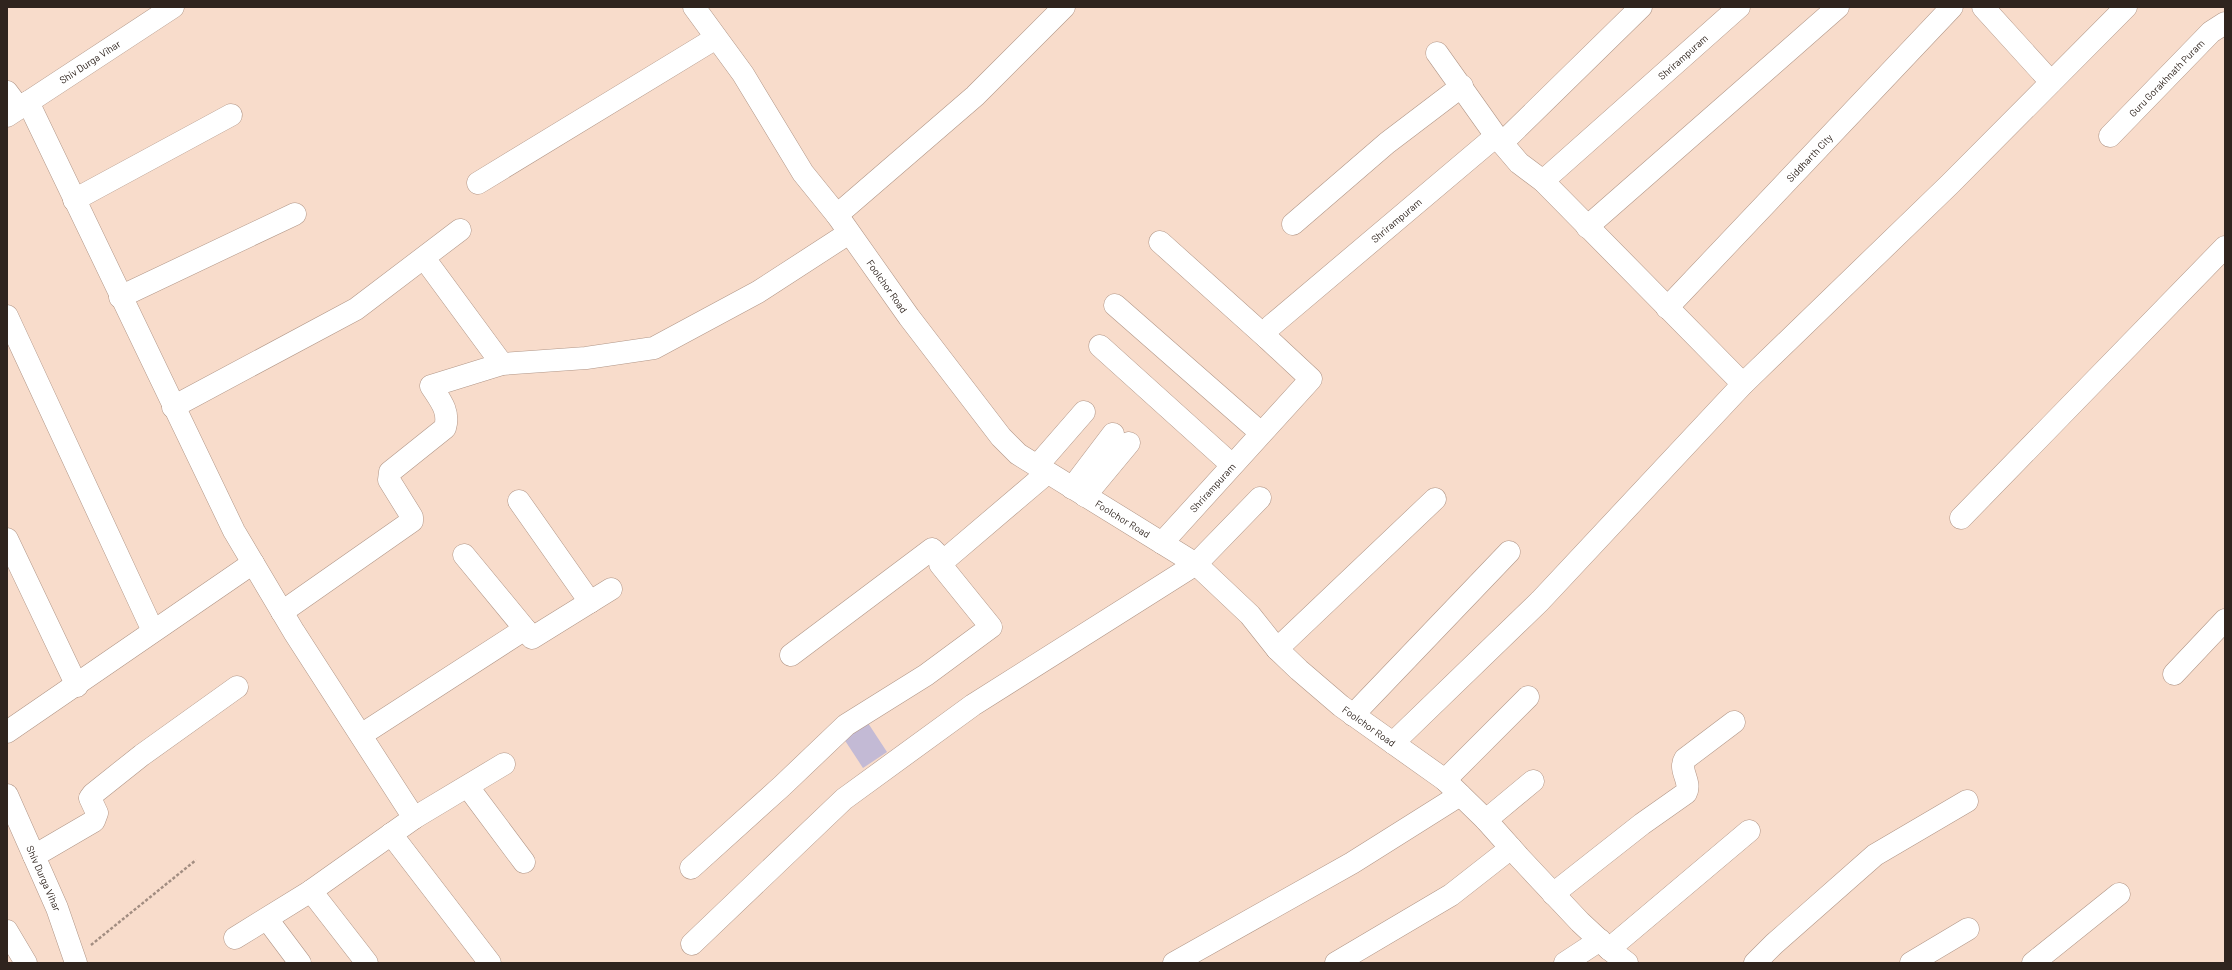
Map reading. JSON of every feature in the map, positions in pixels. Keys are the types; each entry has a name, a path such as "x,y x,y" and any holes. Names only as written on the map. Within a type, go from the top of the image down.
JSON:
{"street":[{"name":"Shiv Durga Vihar","path":"15,105 173,7"},
{"path":"837,216 975,96 1064,7"},
{"name":"Shrirampuram","path":"1162,543 1232,464 1311,379 1267,338 1267,331 1271,326 1499,140 1641,7"},
{"name":"Shrirampuram","path":"1543,181 1739,7"},
{"path":"1587,227 1838,7"},
{"name":"Siddharth City","path":"1667,308 1952,7"},
{"path":"1983,7 2051,82"},
{"path":"1393,743 1540,601 1743,384 1950,184 2126,7"},
{"name":"Foolchor Road","path":"700,9 716,38 743,74 803,173 837,216 908,317 1001,437 1018,454 1042,470 1196,564 1250,615 1277,649 1341,706 1354,714 1452,787 1486,820 1553,894 1604,945 1627,963"},
{"name":"Guru Gorakhnath Puram","path":"2110,136 2212,32 2225,23"},
{"path":"478,183 716,38"},
{"path":"1437,53 1462,86 1499,140 1519,163 1543,181 1743,384"},
{"path":"1293,224 1387,143 1462,86"},
{"path":"15,105 74,200 234,531 282,612 414,818"},
{"path":"74,200 231,115"},
{"path":"120,297 295,214"},
{"path":"173,407 356,309 460,230"},
{"path":"282,612 412,521 412,517 389,480 389,476 445,428 448,418 443,405 431,386 502,364 586,358 654,348 758,292 849,233"},
{"path":"1160,242 1267,338"},
{"path":"1960,518 2225,247"},
{"path":"424,258 502,364"},
{"path":"1115,305 1261,433"},
{"path":"7,316 153,631"},
{"path":"1100,346 1232,464"},
{"path":"691,868 782,786 846,725 926,675 991,627 940,564 1042,470 1084,412"},
{"path":"1078,492 1121,439"},
{"path":"692,944 844,799 973,705 1196,564 1260,498"},
{"path":"1277,649 1435,499"},
{"path":"519,500 590,602"},
{"path":"7,539 77,686"},
{"path":"791,654 932,549 944,561"},
{"path":"1354,714 1509,552"},
{"path":"464,555 532,638 611,589"},
{"path":"7,732 77,686 153,631 253,563"},
{"path":"2174,674 2225,620"},
{"path":"362,735 525,629"},
{"path":"34,856 94,821 97,813 90,798 93,794 142,755 237,687"},
{"path":"1174,963 1352,863 1452,787 1528,697"},
{"path":"1553,894 1642,824 1686,793 1688,787 1683,767 1685,759 1734,722"},
{"path":"235,938 311,891 414,818 468,787 504,764"},
{"path":"1486,820 1533,781"},
{"path":"468,787 524,862"},
{"name":"Shiv Durga Vihar","path":"7,795 57,908 75,960"},
{"path":"1755,963 1774,944 1875,855 1967,801"},
{"path":"1565,963 1604,945 1749,831"},
{"path":"391,834 490,963"},
{"path":"1336,963 1451,895 1511,848"},
{"path":"311,891 367,963"},
{"path":"2033,963 2119,894"},
{"path":"267,919 300,963"},
{"path":"1911,963 1968,929"},
{"path":"7,931 26,963"}],"path":[{"path":"75,960 196,860"}],"building":[{"path":"866,720 887,752 863,768 842,736"}]}
